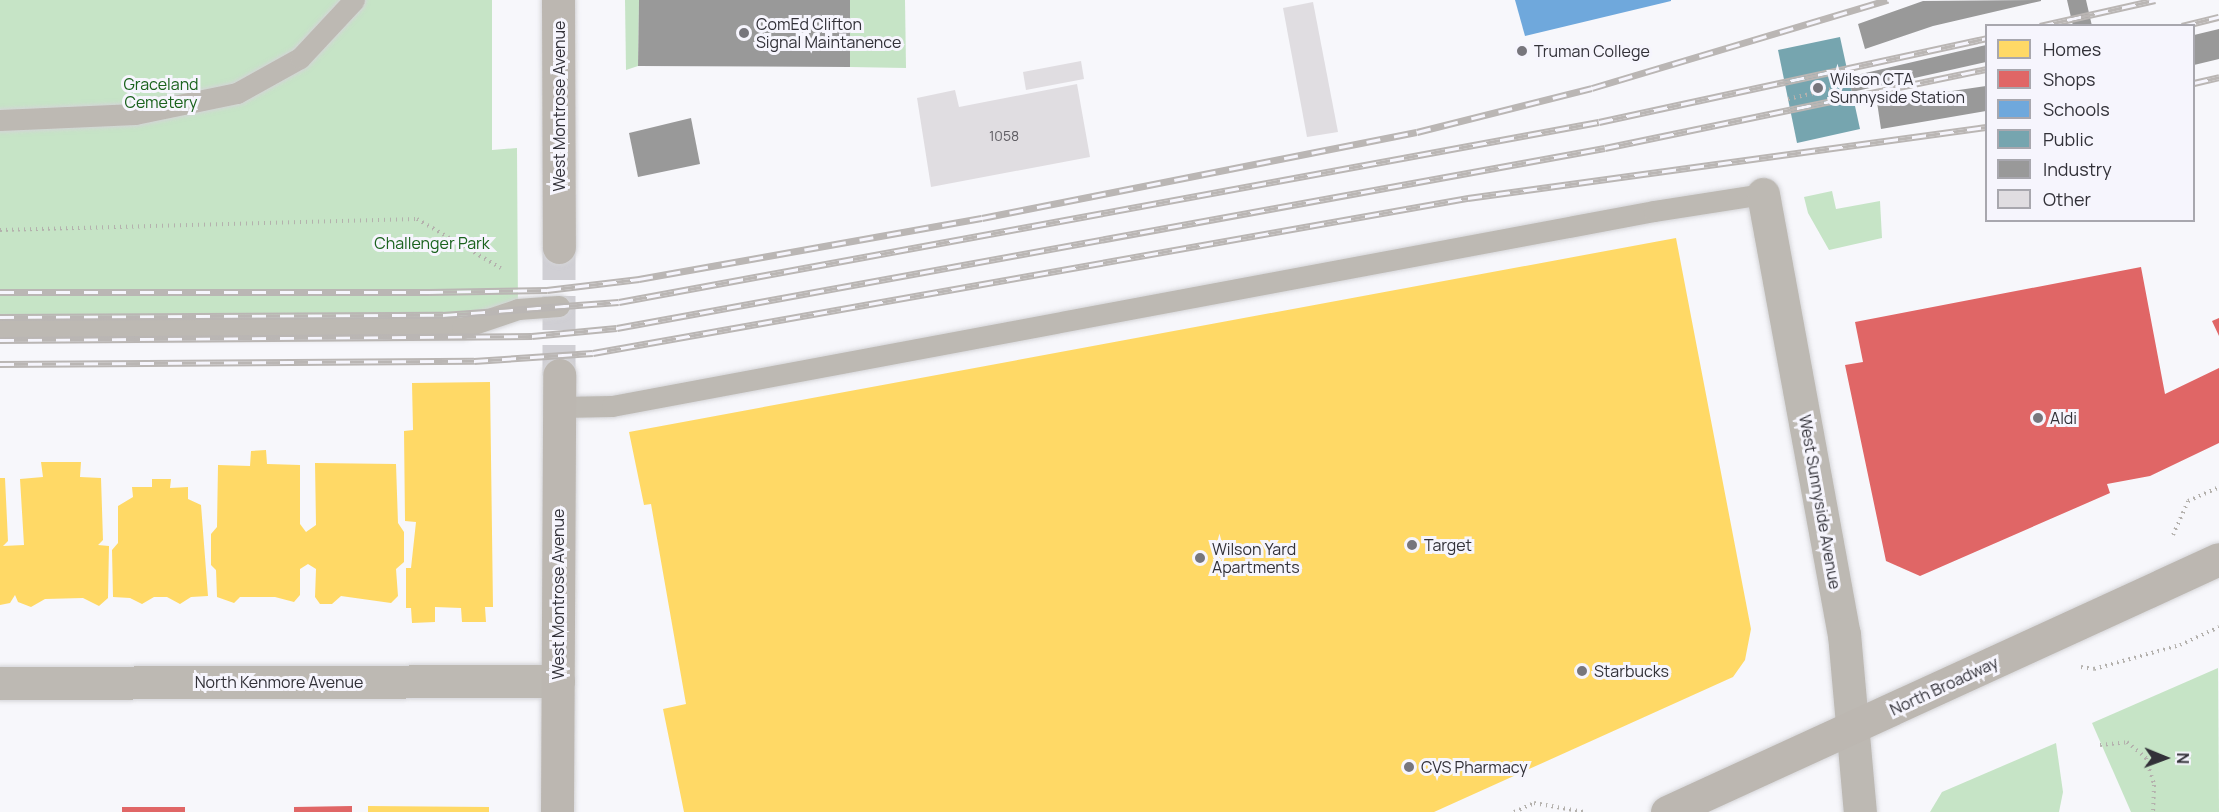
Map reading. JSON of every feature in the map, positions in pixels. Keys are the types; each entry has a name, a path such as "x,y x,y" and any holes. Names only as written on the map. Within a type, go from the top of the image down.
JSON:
{"main road":[{"name":"West Montrose Avenue","path":"558,0 559,247"},
{"name":"West Montrose Avenue","path":"557,812 559,375"},
{"name":"North Broadway","path":"1667,812 1855,728 2219,559"}],"street":[{"name":"West Sunnyside Avenue","path":"1763,194 1844,634 1855,728 1860,812"},
{"name":"North Kenmore Avenue","path":"0,683 558,681"}],"lane":[{"path":"0,120 135,114 237,93 300,58 354,0"},
{"path":"560,407 623,404 1642,213 1763,194"},
{"path":"0,328 462,328 518,309 559,306"}],"path":[{"path":"1788,99 1851,85"},
{"path":"0,230 417,219 501,268"},
{"path":"2071,666 2094,669 2180,645 2219,627"},
{"path":"2100,745 2127,742 2146,758 2154,785 2153,812"},
{"path":"1514,812 1534,803 1584,812"}],"green space":[{"path":"0,0 492,0 492,150 517,148 518,309 500,317 0,328"},
{"path":"625,0 639,0 638,66 626,70"},
{"path":"850,0 905,0 906,68 850,67"},
{"path":"1832,191 1836,209 1880,201 1882,238 1829,250 1808,213 1804,197"},
{"path":"2218,668 2219,812 2131,812 2092,723"},
{"path":"2056,743 2063,792 2059,812 1930,812 1942,792"}],"building: Homes":[{"name":"Wilson Yard Apartments","path":"1676,238 1751,629 1745,660 1733,677 1434,812 684,812 663,709 686,704 651,504 644,505 629,432"},
{"path":"490,382 493,607 485,607 486,622 462,622 461,608 435,607 435,622 412,623 411,608 406,608 406,568 411,568 416,522 405,521 404,431 413,430 412,383"},
{"path":"266,450 267,464 300,465 300,524 306,532 316,525 315,463 396,464 398,523 404,532 404,562 396,569 398,596 391,603 341,596 332,604 320,604 315,597 316,569 308,564 300,569 300,595 294,602 275,597 240,597 234,603 217,597 216,570 211,565 211,534 217,527 218,465 250,466 251,451"},
{"path":"41,462 81,462 80,477 101,478 103,540 98,545 109,546 108,598 99,606 83,598 45,599 31,607 18,602 15,595 10,603 0,605 0,478 5,478 8,541 3,546 24,545 20,479 43,477"},
{"path":"152,479 171,479 170,488 188,487 188,499 201,505 208,596 191,597 180,604 167,597 154,597 142,604 130,598 113,597 112,550 118,543 118,506 133,497 132,487 152,487"},
{"path":"368,806 489,807 489,812 368,812"}],"building: Shops":[{"name":"Aldi","path":"2141,267 2165,394 2219,368 2219,443 2150,476 2107,484 2110,493 1920,576 1886,561 1845,365 1863,362 1855,322"},
{"path":"2219,318 2219,336 2212,321"},
{"path":"352,806 352,812 294,812 294,807"},
{"path":"122,807 185,807 185,812 122,812"}],"building: Schools":[{"path":"1515,0 1671,0 1671,1 1525,36"}],"building: Public":[{"name":"Wilson CTA Sunnyside Station","path":"1840,37 1860,129 1797,143 1778,50"}],"building: Industry":[{"name":"ComEd Clifton Signal Maintanence","path":"639,0 850,0 850,67 638,66"},
{"path":"2041,0 1933,26 1865,49 1858,24 1923,1"},
{"path":"2067,0 2086,0 2092,24 2073,24"},
{"path":"2219,29 2219,59 2195,65 2195,35"},
{"path":"1985,45 1985,62 1852,92 1848,77"},
{"path":"1985,86 1985,111 1881,129 1877,102"},
{"path":"691,118 700,164 638,177 629,133"}],"building: Other":[{"path":"1313,2 1338,132 1307,137 1283,8"},
{"path":"1081,61 1084,79 1026,90 1023,72"},
{"path":"1077,84 1090,157 931,187 917,98 955,90 959,107"}],"tunnel":[{"path":"559,247 559,375"}],"railway":[{"path":"0,292 547,290 639,279 982,218 1417,132 1592,88 1888,0"},
{"path":"2049,24 2155,0"},
{"path":"2190,24 2219,17"},
{"path":"0,317 443,315 619,302 1599,122 1985,38"},
{"path":"0,340 532,336 617,328 1605,148 1985,69"},
{"path":"2195,83 2219,77"},
{"path":"0,364 474,361 593,353 1468,198 1985,127"}],"place":[{"name":"ComEd Clifton Signal Maintanence","path":"744,33"},
{"name":"Truman College","path":"1522,51"},
{"name":"Wilson CTA Sunnyside Station","path":"1818,88"},
{"name":"Aldi","path":"2038,418"},
{"name":"Target","path":"1412,545"},
{"name":"Wilson Yard Apartments","path":"1200,558"},
{"name":"Starbucks","path":"1582,671"},
{"name":"CVS Pharmacy","path":"1409,767"}],"park label":[{"name":"Graceland Cemetery","path":"161,93"},
{"name":"Challenger Park","path":"432,243"}]}
